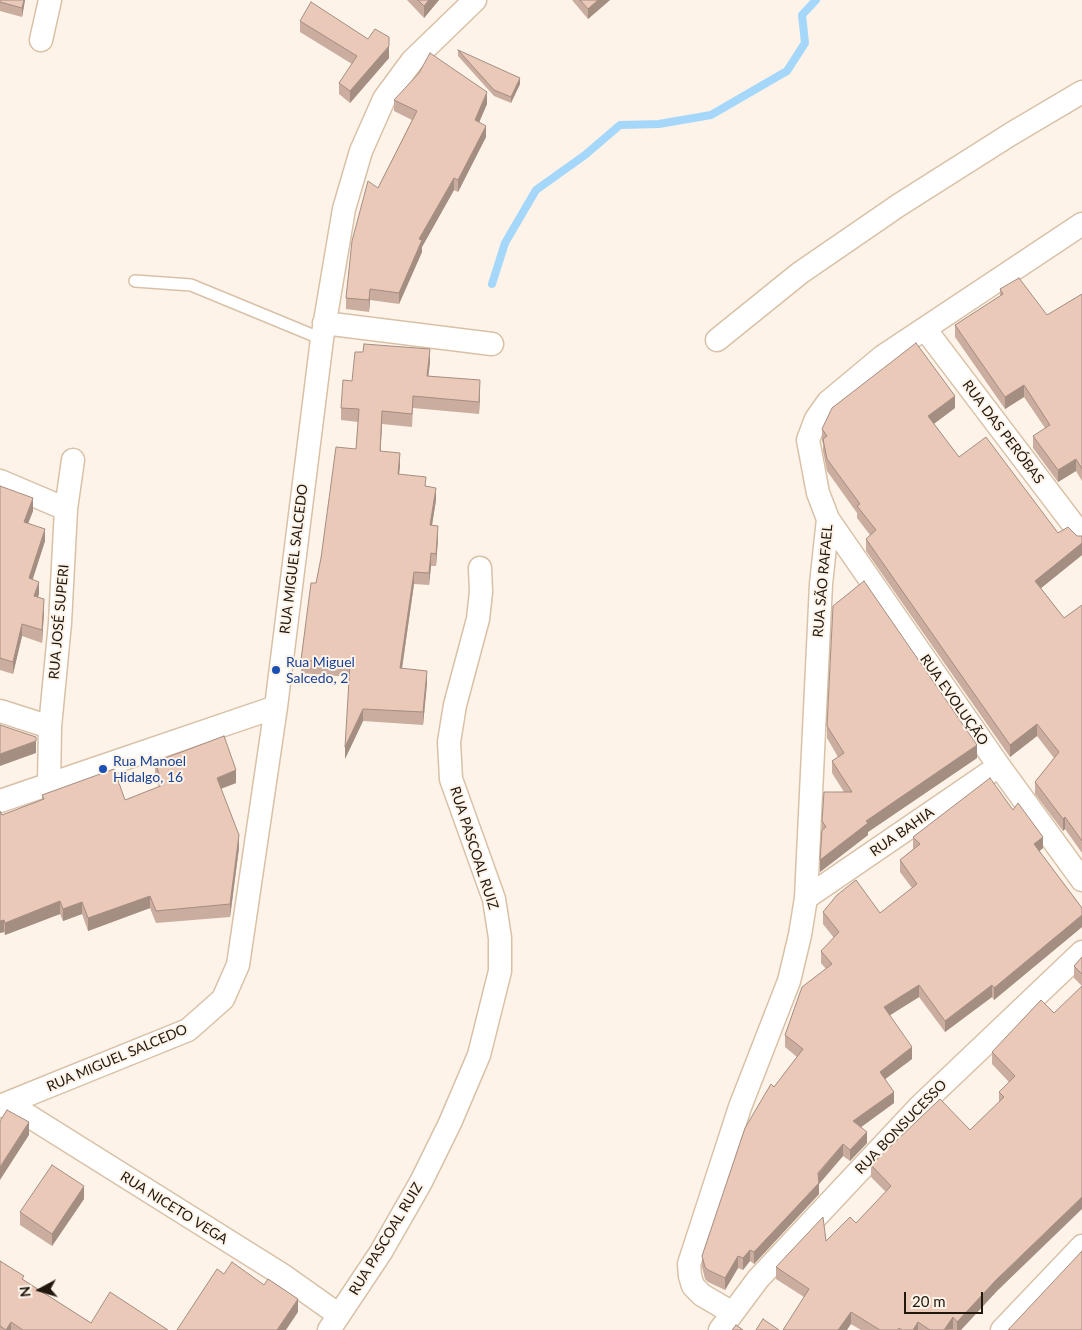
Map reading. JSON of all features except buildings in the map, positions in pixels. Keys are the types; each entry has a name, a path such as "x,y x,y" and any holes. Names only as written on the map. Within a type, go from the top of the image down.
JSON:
{"street":[{"path":"41,40 50,0"},
{"name":"RUA MIGUEL SALCEDO","path":"4,1104 188,1030 223,999 238,965 276,707 323,331 344,209 361,151 384,98 412,61 475,0"},
{"path":"717,340 800,273 899,205 1010,134 1082,92"},
{"name":"RUA SÃO RAFAEL","path":"806,898 821,584 828,519 818,493 808,440 816,419 828,402 882,357 1082,224"},
{"name":"RUA DAS PERÓBAS","path":"925,329 1082,536"},
{"path":"323,331 492,344"},
{"name":"RUA JOSÉ SUPERI","path":"50,784 50,727 61,613 66,510 74,460"},
{"path":"0,481 66,510"},
{"name":"RUA EVOLUÇÃO","path":"828,519 999,766 1082,880"},
{"name":"RUA PASCOAL RUIZ","path":"334,1322 382,1252 421,1182 450,1123 479,1055 500,971 500,938 494,899 451,779 449,742 455,704 478,619 481,592 480,568"},
{"path":"0,800 276,707"},
{"path":"0,711 50,727"},
{"name":"RUA BAHIA","path":"806,898 999,766"},
{"name":"RUA BONSUCESSO","path":"806,898 800,935 789,981 740,1107 689,1264 693,1286 725,1321 828,1202 920,1106 1082,952"},
{"name":"RUA NICETO VEGA","path":"4,1104 281,1274 334,1322"},
{"path":"1002,1330 1082,1246"}],"lane":[{"path":"136,282 191,285 323,331"}],"waterway":[{"path":"492,284 505,243 536,190 585,155 620,125 659,124 711,115 787,71 805,43 802,15 816,0"}],"place":[{"name":"Rua Miguel Salcedo, 2","path":"276,670"},
{"name":"Rua Manoel Hidalgo, 16","path":"103,769"}]}
